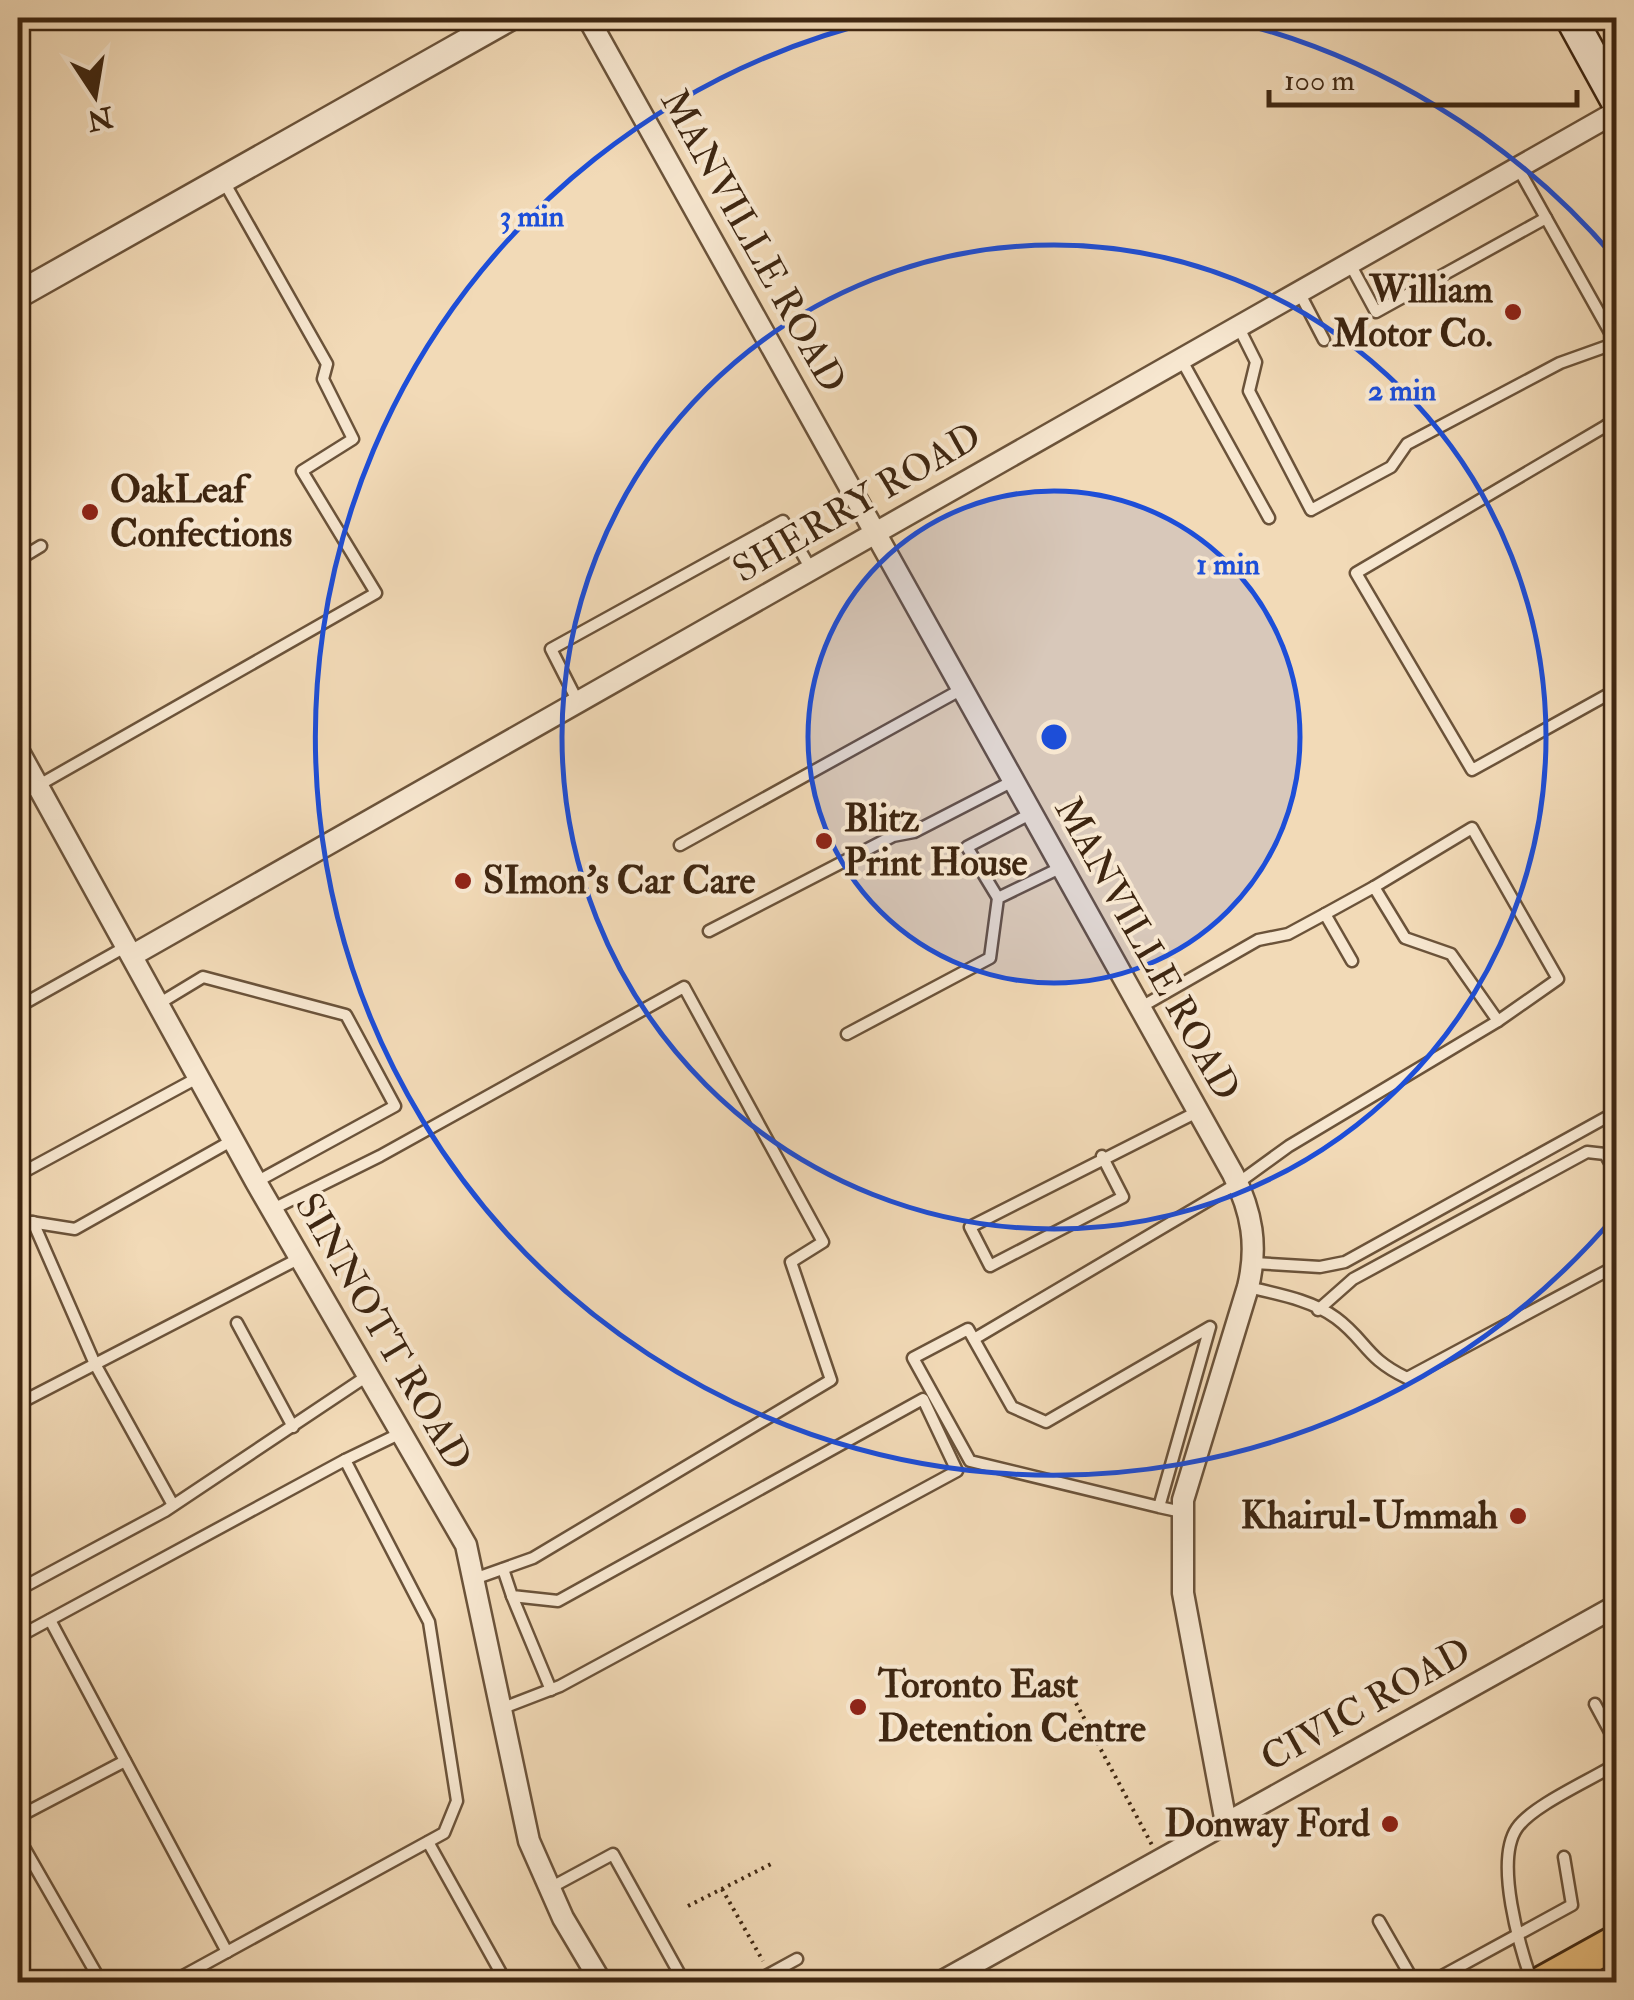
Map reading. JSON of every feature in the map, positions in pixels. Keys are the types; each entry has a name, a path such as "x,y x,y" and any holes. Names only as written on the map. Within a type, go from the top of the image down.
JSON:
{"main road":[{"path":"1571,18 1616,100"},
{"path":"1544,1982 1616,1942"}],"street":[{"path":"18,295 508,18"},
{"name":"MANVILLE ROAD","path":"588,18 1238,1183 1253,1224 1254,1263 1248,1287 1182,1500 1183,1593 1226,1822"},
{"name":"SHERRY ROAD","path":"131,950 578,702 1616,112"},
{"name":"SINNOTT ROAD","path":"18,750 256,1182 466,1545 529,1841 600,1982"},
{"name":"CIVIC ROAD","path":"941,1982 1615,1611"}],"lane":[{"path":"1238,326 1256,362 1249,391 1311,510 1392,467 1408,444 1560,363 1616,343 1518,168"},
{"path":"18,797 376,593 302,470 353,439 323,379 327,364 222,179"},
{"path":"1349,263 1376,312 1546,218"},
{"path":"1299,292 1324,340"},
{"path":"1181,358 1268,518"},
{"path":"1616,442 1612,422 1356,572 1472,770 1616,690"},
{"path":"578,702 550,649 784,521 811,569"},
{"path":"18,560 41,546"},
{"path":"680,845 963,689"},
{"path":"710,931 893,836 914,832 1014,780"},
{"path":"847,1034 990,958 998,898 967,846 1032,813"},
{"path":"974,1340 1498,1022 1558,978 1472,828 1326,914 1288,934 1258,940 1140,1007"},
{"path":"998,898 1062,867"},
{"path":"1374,886 1405,938 1451,954 1498,1022"},
{"path":"1326,914 1352,961"},
{"path":"18,1007 131,950"},
{"path":"160,1003 202,977 346,1015 395,1106 256,1182"},
{"path":"272,1209 380,1156 684,987 823,1242 791,1262 831,1380 533,1558 474,1579"},
{"path":"18,1174 200,1077"},
{"path":"1102,1156 1123,1197 990,1266 970,1226 1102,1156 1197,1112"},
{"path":"1254,1263 1320,1268 1345,1262 1616,1112"},
{"path":"18,1220 75,1228 233,1140"},
{"path":"1318,1310 1354,1279 1587,1152 1605,1154 1616,1173"},
{"path":"33,1222 95,1364 173,1506"},
{"path":"18,1404 301,1258"},
{"path":"1248,1287 1292,1297 1336,1318 1376,1363 1407,1378 1616,1266"},
{"path":"237,1323 293,1427"},
{"path":"1159,1507 1210,1327 1046,1422 1012,1408 968,1330 913,1358 970,1462 1159,1507 1183,1512"},
{"path":"18,1590 173,1506 368,1375"},
{"path":"503,1708 551,1690 956,1470 954,1462 923,1399 558,1601 512,1596"},
{"path":"18,1638 344,1460 401,1433"},
{"path":"172,1982 444,1834 457,1800 429,1622 344,1460"},
{"path":"503,1569 551,1690"},
{"path":"50,1620 227,1952"},
{"path":"1594,1704 1616,1744"},
{"path":"18,1817 125,1761"},
{"path":"1532,1982 1518,1935 1508,1878 1510,1846 1518,1827 1616,1764"},
{"path":"18,1836 101,1982"},
{"path":"428,1842 506,1982"},
{"path":"550,1888 613,1854 684,1982"},
{"path":"1431,1982 1572,1905 1564,1857"},
{"path":"1380,1921 1414,1982"},
{"path":"755,1982 797,1960"}],"path":[{"path":"1069,1690 1161,1859"},
{"path":"688,1906 773,1863"},
{"path":"722,1889 770,1974"}],"tram line":[{"path":"1594,1982 1616,1970"}],"place":[{"name":"William Motor Co.","path":"1513,312"},
{"name":"OakLeaf Confections","path":"90,512"},
{"name":"Blitz Print House","path":"824,841"},
{"name":"SImon's Car Care","path":"463,881"},
{"name":"Khairul-Ummah","path":"1518,1516"},
{"name":"Toronto East Detention Centre","path":"858,1707"},
{"name":"Donway Ford","path":"1390,1824"}]}
